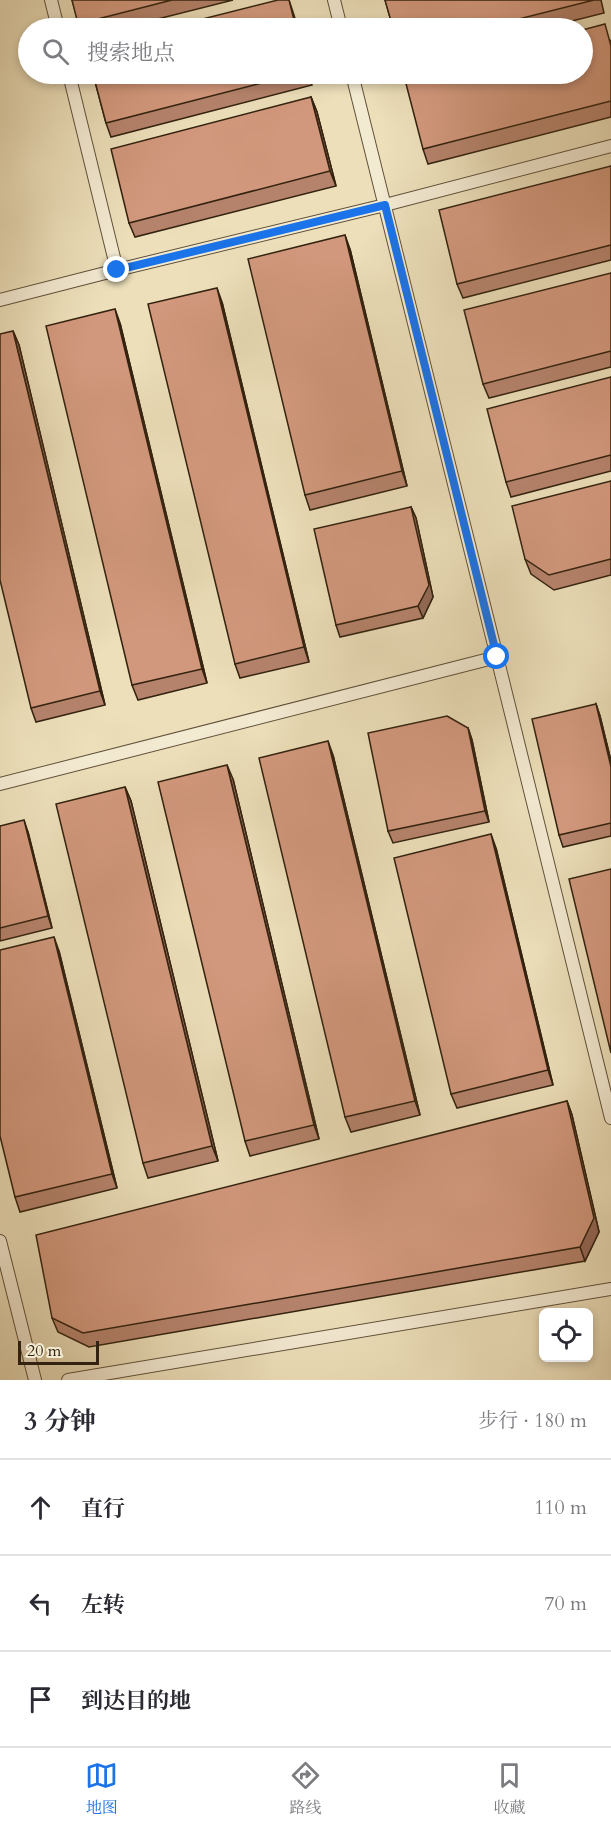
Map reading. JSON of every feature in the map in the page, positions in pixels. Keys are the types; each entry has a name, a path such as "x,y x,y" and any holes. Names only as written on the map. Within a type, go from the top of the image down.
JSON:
{"lane":[{"path":"51,0 56,18"},
{"path":"334,0 338,18"},
{"path":"71,84 117,270"},
{"path":"355,84 611,1118"},
{"path":"0,300 385,205 611,146"},
{"path":"0,783 497,657"},
{"path":"0,1241 35,1380"},
{"path":"68,1380 611,1289"}],"building":[{"path":"72,0 172,0 102,18 76,18"},
{"path":"278,0 289,0 294,18 207,18"},
{"path":"385,0 594,0 523,18 390,18"},
{"path":"605,24 611,46 611,101 423,149 406,84 593,84 593,27"},
{"path":"96,84 258,84 106,123"},
{"path":"311,97 330,171 129,223 111,149"},
{"path":"611,166 611,245 457,284 439,210"},
{"path":"345,235 402,471 305,495 248,259"},
{"path":"611,273 611,351 483,384 464,310"},
{"path":"217,288 304,647 235,664 148,304"},
{"path":"115,309 202,669 132,685 46,326"},
{"path":"13,331 100,691 31,708 0,580 0,334"},
{"path":"611,377 611,455 506,482 487,409"},
{"path":"611,481 611,559 549,575 525,559 512,506"},
{"path":"411,507 429,585 418,606 336,625 314,529"},
{"path":"596,704 611,767 611,823 559,835 532,719"},
{"path":"447,716 468,728 485,811 388,831 368,733"},
{"path":"328,741 415,1101 345,1117 259,758"},
{"path":"227,765 314,1125 245,1141 158,782"},
{"path":"125,787 212,1146 143,1163 56,804"},
{"path":"24,820 48,916 0,928 0,826"},
{"path":"491,834 548,1070 451,1094 394,858"},
{"path":"611,869 611,1053 569,879"},
{"path":"54,937 112,1174 15,1197 0,1136 0,950"},
{"path":"567,1101 594,1218 580,1247 83,1333 52,1318 36,1235"}],"route":[{"path":"117,270 385,205 497,657"}]}
